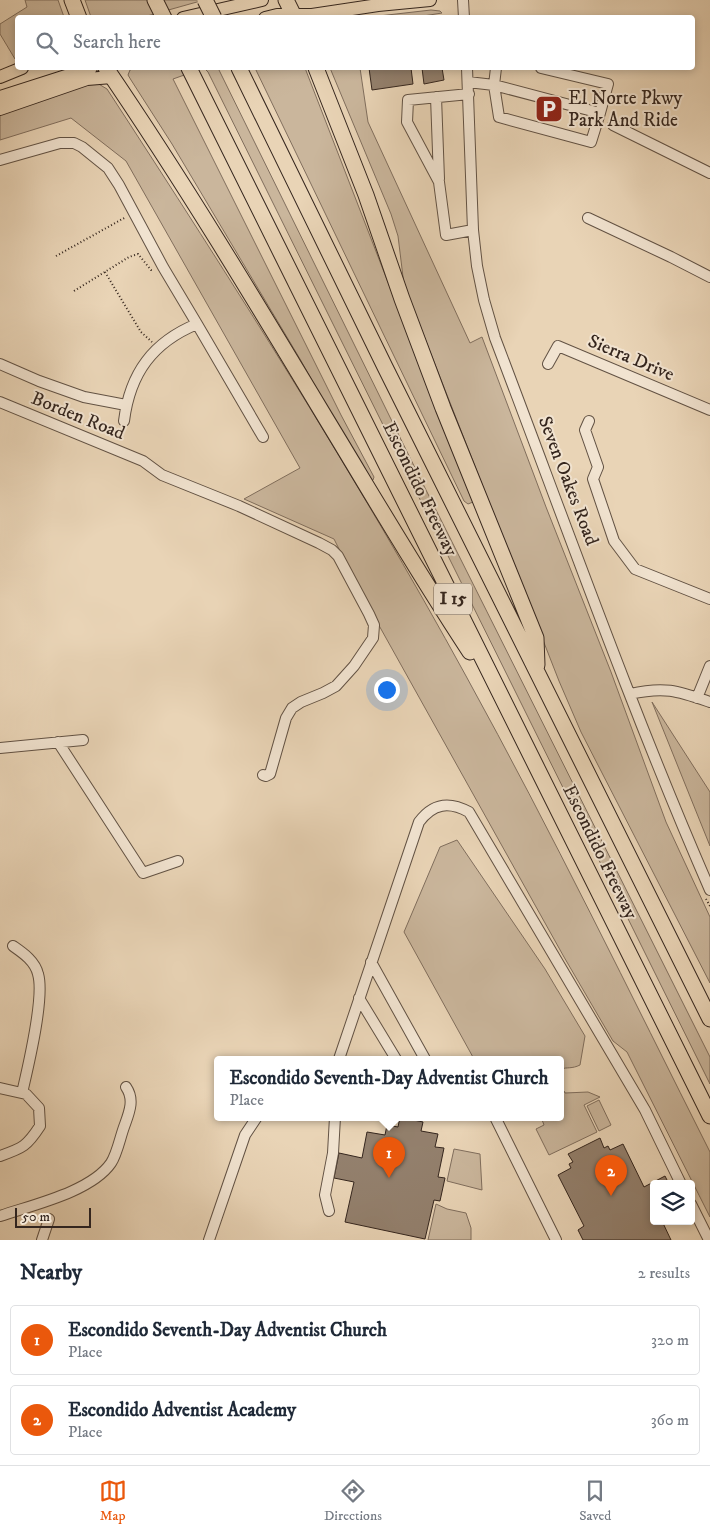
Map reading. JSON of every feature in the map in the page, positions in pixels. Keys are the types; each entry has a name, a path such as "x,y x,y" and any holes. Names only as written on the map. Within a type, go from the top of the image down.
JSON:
{"highway":[{"path":"72,0 78,15"},
{"path":"155,0 162,15"},
{"path":"205,0 212,15"},
{"path":"286,0 294,15"},
{"name":"Escondido Freeway","path":"190,70 710,1116"},
{"name":"Escondido Freeway","path":"240,70 381,359 710,1019"},
{"path":"317,70 366,194 402,299 443,408 536,638 537,672"},
{"path":"109,72 178,176 391,529 506,708"}],"main road":[{"path":"195,15 262,0"},
{"path":"312,15 378,5 430,0"},
{"path":"0,77 17,70"},
{"path":"0,97 85,70"},
{"path":"0,109 109,72"}],"street":[{"path":"463,0 464,15"},
{"name":"Seven Oakes Road","path":"467,70 473,230 477,266 495,338 630,694 680,821 710,890"},
{"path":"496,70 494,84 499,117 590,142 608,84 549,70"},
{"path":"468,82 494,84 600,113"},
{"path":"439,182 408,122 408,100 469,94"},
{"path":"436,97 439,182 446,234 473,230"},
{"path":"614,125 710,173"},
{"path":"0,160 60,144 74,143 108,168 135,213 163,267 263,438"},
{"path":"588,218 671,256 710,277"},
{"path":"124,421 126,404 135,377 157,347 182,330 198,324"},
{"name":"Sierra Drive","path":"548,364 558,346 710,410"},
{"path":"0,364 39,381 84,397 126,404"},
{"name":"Borden Road","path":"0,402 143,462 162,475 239,506 332,550 344,564 374,625 373,638 368,649 336,686 292,708 286,718 270,774 263,775"},
{"path":"589,420 585,430 598,467 593,479 614,541 635,569 710,599"},
{"path":"697,698 710,666"},
{"path":"630,694 650,689 676,691 710,702"},
{"path":"0,748 83,740"},
{"path":"58,742 143,873 178,861"},
{"path":"340,1056 419,822 425,814 437,807 450,804 458,806 469,812 645,1110 679,1180"},
{"path":"13,946 28,956 38,974 40,993 22,1093"},
{"path":"371,962 423,1056"},
{"path":"359,998 394,1056"},
{"path":"0,1216 70,1192 99,1176 111,1163 131,1107 130,1092 126,1087"},
{"path":"0,1088 26,1094 38,1108 40,1126 29,1143 0,1156"},
{"path":"209,1240 246,1135 255,1121"},
{"path":"328,1211 325,1195 333,1153 335,1121"},
{"path":"497,1121 556,1240"},
{"path":"695,1212 709,1240"},
{"path":"42,1240 49,1219"}],"path":[{"path":"56,256 135,213"},
{"path":"74,291 129,257 138,254 151,270 163,267"},
{"path":"104,272 141,332 157,347"}],"shaded area":[{"path":"25,0 58,0 63,15 15,15 15,59 0,34 0,24 27,7"},
{"path":"85,0 204,0 151,15 90,15"},
{"path":"431,10 442,13 430,15 387,15"},
{"path":"130,70 198,70 173,79 341,415 374,477 373,480 369,481 366,477 300,359 172,144 128,75"},
{"path":"206,70 219,70 419,476 710,1057 710,1084"},
{"path":"256,70 306,70 473,502 468,504 464,501"},
{"path":"331,70 360,70 368,122 470,343 482,337 611,672 666,822 710,917 710,983 581,732 559,681 404,285 398,236 391,214"},
{"path":"89,83 97,83 107,89 200,233 292,379 381,526 466,676 560,853 710,1152 710,1217 695,1187 695,1180 691,1180 627,1052 613,1041 564,957 362,595 334,539 244,499 300,468 126,161 71,118 0,140 0,115"},
{"path":"652,702 710,792 710,846"},
{"path":"457,840 545,969 585,1036 580,1065 564,1069 564,1056 472,1056 404,932 440,847"},
{"path":"564,1091 565,1093 588,1092 600,1097 584,1105 597,1132 549,1155 536,1129 544,1125 542,1121 564,1121"},
{"path":"599,1100 611,1125 599,1131 587,1106"},
{"path":"454,1149 480,1154 482,1190 447,1181"},
{"path":"436,1204 447,1209 466,1213 471,1228 471,1240 428,1240"}],"building":[{"path":"369,70 411,70 413,84 372,90"},
{"path":"422,70 442,70 444,80 424,84"},
{"path":"399,1121 423,1122 421,1131 438,1134 435,1147 444,1148 438,1177 445,1178 440,1201 434,1200 425,1239 345,1222 354,1182 334,1178 339,1153 362,1158 367,1132 385,1135 387,1125 398,1127"},
{"path":"600,1138 604,1148 608,1146 610,1150 623,1144 644,1187 650,1184 650,1225 664,1225 671,1240 583,1240 578,1230 584,1226 558,1175 571,1168 569,1164 573,1162 568,1154"},
{"path":"665,1176 667,1180 657,1180"}],"place":[{"name":"El Norte Pkwy Park And Ride","path":"549,109"},
{"name":"Escondido Seventh-Day Adventist Church","path":"389,1178"},
{"name":"Escondido Adventist Academy","path":"611,1196"}]}
